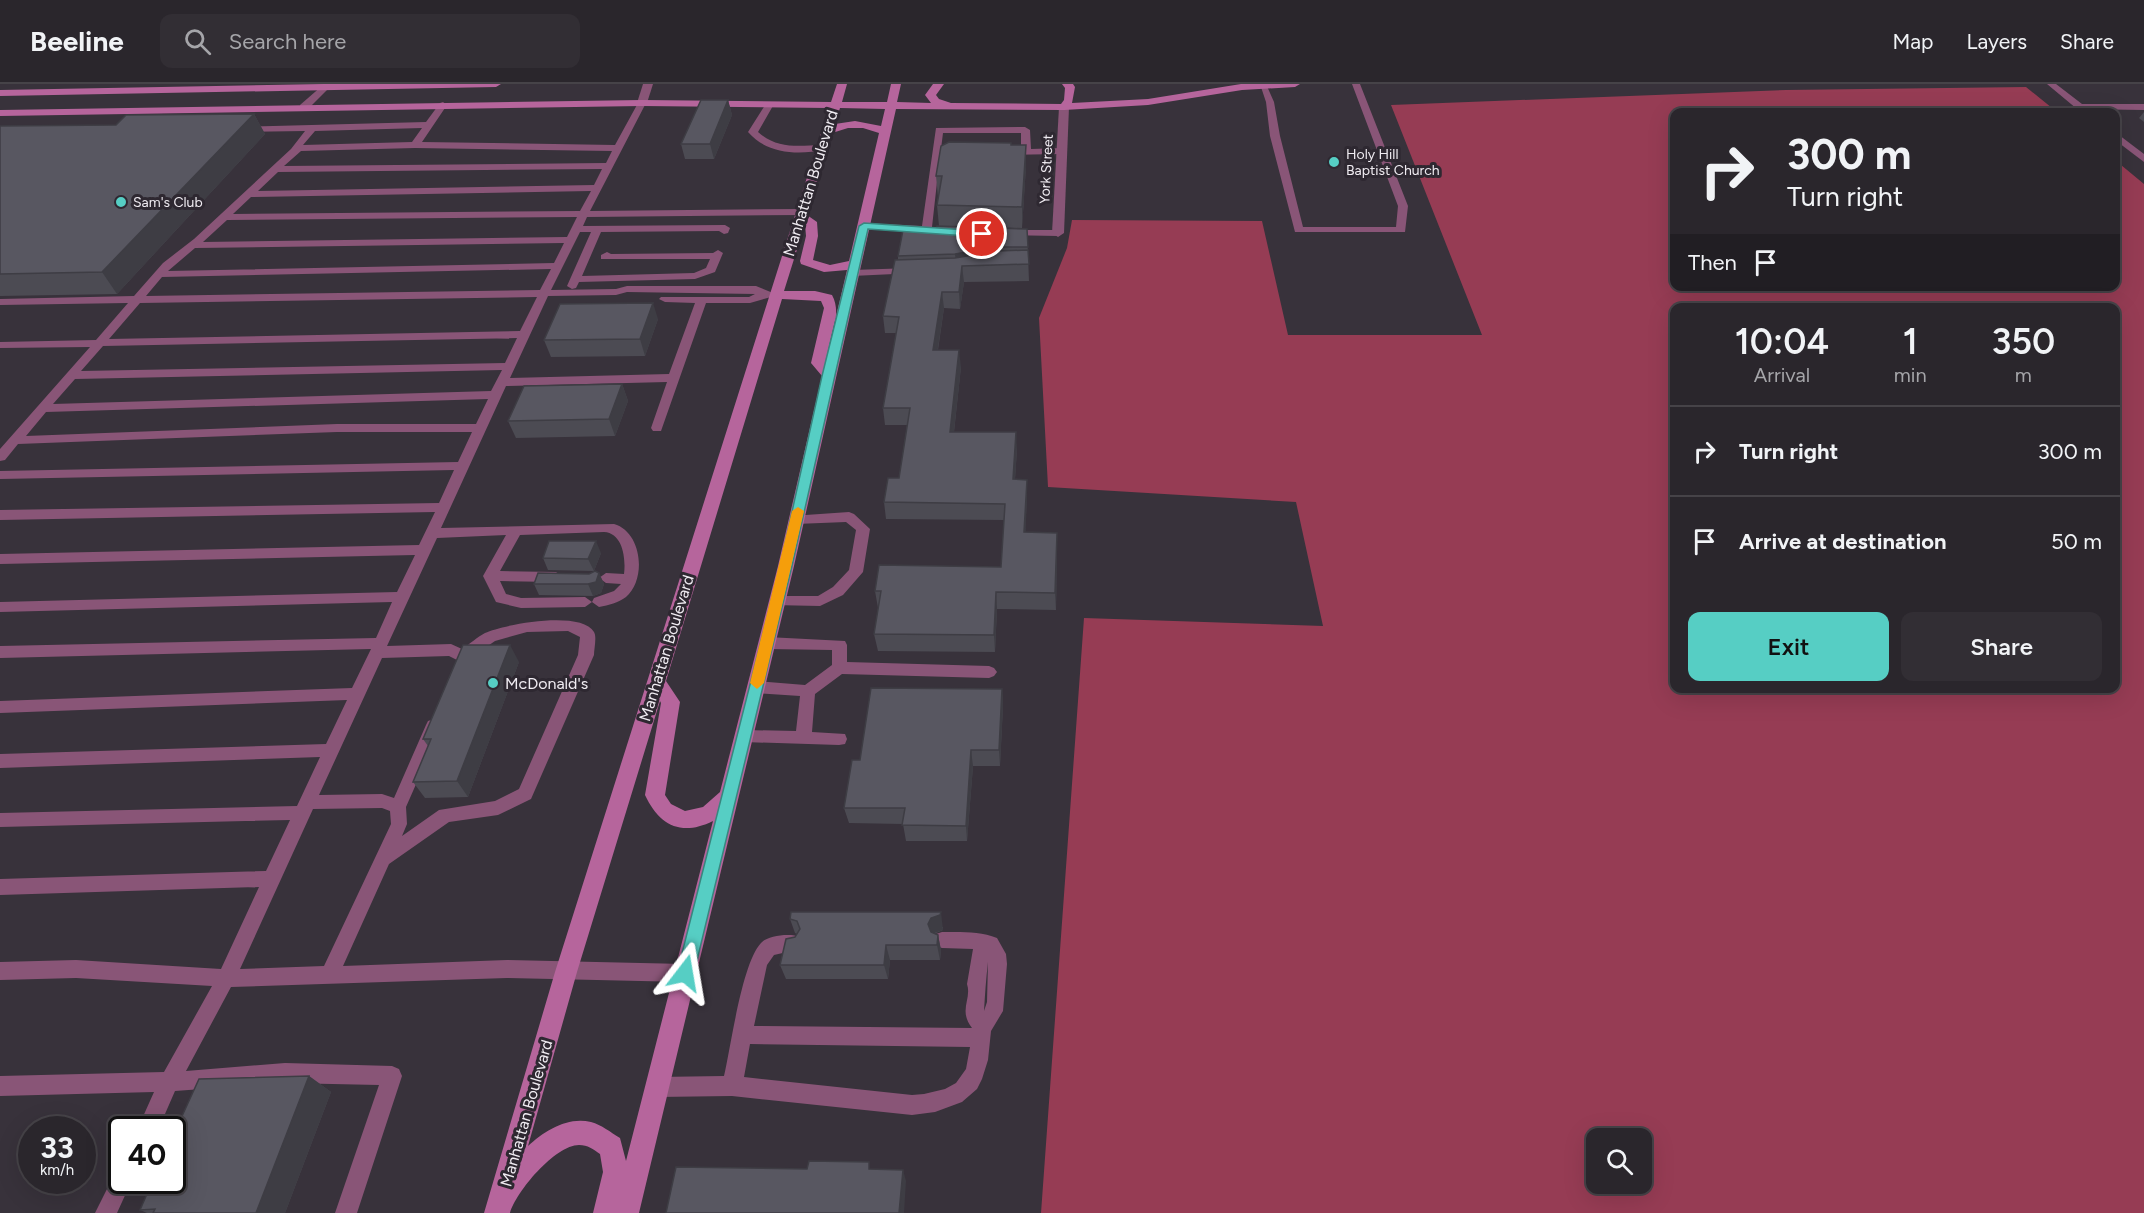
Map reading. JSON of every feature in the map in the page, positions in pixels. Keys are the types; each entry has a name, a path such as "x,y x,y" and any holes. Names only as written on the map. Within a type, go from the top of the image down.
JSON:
{"street":[{"path":"0,93 496,84"},
{"path":"642,103 648,84"},
{"name":"Manhattan Boulevard","path":"500,1204 566,972 656,681 770,295 802,211 842,84"},
{"path":"626,1213 767,643 896,84"},
{"path":"939,84 930,95 935,101 947,105"},
{"path":"1064,107 1069,100 1070,87 1067,84"},
{"path":"0,113 642,103 1064,107 1148,102 1263,86 1295,84"},
{"path":"304,107 323,88"},
{"name":"York Street","path":"1058,233 1064,107"},
{"path":"826,132 849,123 869,125 885,131"},
{"path":"802,211 811,222 812,236 806,261 812,265 833,269 854,268"},
{"path":"770,295 815,295 827,298 831,308 818,363 827,376"},
{"path":"656,681 671,702 655,795 660,808 671,817 683,819 700,817 711,812 729,796"},
{"path":"500,1204 544,1147 558,1139 576,1134 591,1134 611,1147 616,1172 606,1213"}],"lane":[{"path":"1263,86 1270,102 1275,136 1299,230 1401,230 1403,206 1356,84"},
{"path":"2051,84 2081,108"},
{"path":"153,1116 169,1082 226,978 544,292 642,103"},
{"path":"770,104 753,132 764,144 778,149 821,148"},
{"path":"415,145 443,105"},
{"path":"2120,108 2144,107"},
{"path":"230,129 430,125"},
{"path":"0,457 167,265 223,218 297,148 295,147 312,128"},
{"path":"927,228 939,130 1025,130 1026,152"},
{"path":"2120,139 2144,159"},
{"path":"297,148 415,145 618,148"},
{"path":"936,152 970,152"},
{"path":"993,152 1062,152"},
{"path":"274,169 608,166"},
{"path":"248,194 597,188"},
{"path":"223,218 802,211"},
{"path":"1015,224 1024,224 1031,233"},
{"path":"864,226 927,228 963,232 971,228"},
{"path":"576,229 616,231 725,228 724,231"},
{"path":"569,291 597,230"},
{"path":"992,234 1058,233"},
{"path":"193,245 570,240"},
{"path":"676,277 684,255"},
{"path":"576,279 695,276 711,270 717,255 606,256"},
{"path":"628,278 637,256"},
{"path":"160,274 557,266"},
{"path":"854,268 925,270"},
{"path":"0,302 616,292 627,289 756,289 770,295"},
{"path":"616,292 622,297 701,300 750,300 770,295"},
{"path":"657,428 701,300"},
{"path":"0,345 524,334"},
{"path":"72,375 509,366"},
{"path":"42,408 674,378"},
{"path":"15,440 337,428 481,428"},
{"path":"0,475 463,466"},
{"path":"0,516 444,507"},
{"path":"777,601 820,601 838,591 856,573 863,529 849,517 796,519"},
{"path":"432,533 616,529 622,534 630,548 633,564 630,579 620,596 611,601 521,603 501,598 490,576"},
{"path":"490,576 515,531"},
{"path":"0,559 424,550"},
{"path":"490,576 571,577"},
{"path":"606,578 630,579"},
{"path":"0,607 402,597"},
{"path":"0,652 379,648 451,650 461,662 490,637 527,627 570,625 588,634 586,656 525,794 498,808 446,815 383,859"},
{"path":"767,643 840,645 839,668"},
{"path":"756,687 808,691 839,668 989,672"},
{"path":"803,738 808,691"},
{"path":"0,707 357,694"},
{"path":"330,974 399,824 398,807 440,710"},
{"path":"744,736 838,739"},
{"path":"0,761 331,750"},
{"path":"0,820 305,808 382,801 398,807"},
{"path":"0,887 272,879"},
{"path":"657,1087 732,1086 912,1105 937,1102 965,1090 973,1081 982,1033 994,1015 998,955 991,944 983,940 942,940"},
{"path":"732,1086 758,962 762,953 777,944 794,943"},
{"path":"982,1033 974,1016 976,988 980,955 991,944"},
{"path":"0,971 76,969 226,978 507,969 685,973"},
{"path":"743,1035 982,1033"},
{"path":"0,1086 169,1082 285,1073 392,1076 345,1213"},
{"path":"106,1213 115,1194"}],"shaded area":[{"path":"2026,87 2052,108 1670,108 1670,291 2120,291 2120,164 2144,184 2144,1213 1041,1213 1084,618 1323,626 1296,502 1048,487 1039,318 1067,248 1072,220 1262,221 1288,335 1482,335 1391,105 1786,90"}],"building":[{"path":"701,100 728,100 710,144 681,144"},
{"path":"254,114 102,272 0,274 0,126 116,125 126,115"},
{"path":"949,142 1026,145 1022,207 937,205 942,176 936,176 941,146"},
{"path":"937,226 1027,229 1028,247 997,247 955,254 898,256 903,230 936,230"},
{"path":"1028,250 1029,264 962,266 959,292 942,292 933,350 959,350 950,432 1016,432 1013,479 1027,480 1024,532 1057,533 1055,593 996,592 994,635 874,634 881,591 875,591 879,565 1001,567 1005,504 884,502 888,478 899,478 910,408 883,408 899,317 883,316 895,260 955,258 997,251"},
{"path":"653,303 640,339 544,340 560,304"},
{"path":"622,384 609,419 508,421 524,386"},
{"path":"549,541 596,541 588,559 543,558"},
{"path":"595,571 599,573 596,582 588,584 534,584 538,573 589,574"},
{"path":"463,645 510,645 457,781 413,782 431,739 423,739"},
{"path":"871,688 1002,689 999,750 971,750 966,826 902,825 905,808 844,808 852,760 860,760"},
{"path":"791,912 941,912 940,915 931,918 928,924 931,932 938,935 937,945 886,945 884,965 780,965 786,939 795,937 800,929 797,921 790,919"},
{"path":"309,1076 256,1213 153,1213 155,1209 140,1210 147,1194 186,1194 186,1116 182,1116 199,1079"},
{"path":"809,1161 869,1162 869,1169 903,1170 899,1213 666,1213 676,1167 807,1169"}],"slow traffic":[{"path":"757,683 798,511"}],"place":[{"name":"Holy Hill Baptist Church","path":"1334,162"},
{"name":"Sam's Club","path":"121,202"},
{"name":"McDonald's","path":"493,683"}],"route":[{"path":"685,973 786,566 827,376 864,226 941,229 982,234"}]}
